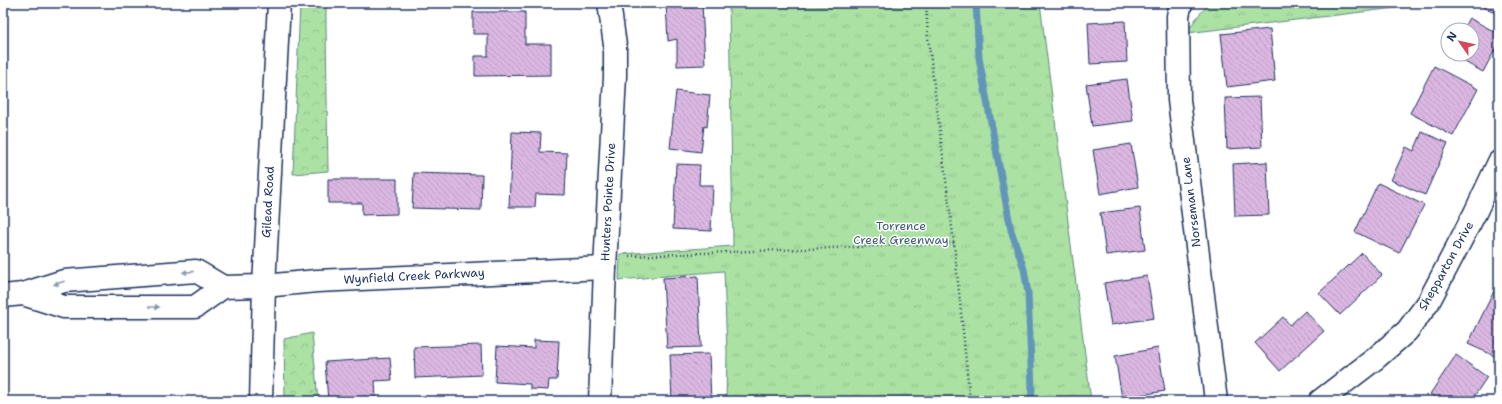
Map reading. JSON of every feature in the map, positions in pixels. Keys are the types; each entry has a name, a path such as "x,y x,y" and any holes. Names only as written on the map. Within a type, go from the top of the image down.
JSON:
{"street":[{"name":"Gilead Road","path":"261,401 264,286 279,3"},
{"name":"Hunters Pointe Drive","path":"600,401 615,76 615,45 608,3"},
{"name":"Norseman Lane","path":"1181,3 1178,16 1179,100 1216,401"},
{"name":"Shepparton Drive","path":"1320,401 1376,358 1407,331 1428,303 1475,213 1499,162"},
{"name":"Wynfield Creek Parkway","path":"223,287 264,286 318,281 605,268"},
{"path":"196,271 223,287 195,307 64,307 13,295 64,281 196,271"}],"path":[{"path":"926,3 928,38 954,244 970,401"},
{"path":"625,256 954,244"}],"green space":[{"path":"300,3 326,3 328,171 293,174"},
{"name":"Torrence Creek Greenway","path":"729,3 1040,3 1091,401 726,401 727,352 724,271 619,280 620,254 733,246"},
{"path":"1212,3 1406,3 1404,7 1187,33 1198,16"},
{"path":"312,333 318,401 285,401 284,339"}],"building":[{"path":"666,3 702,3 705,65 677,66 677,39 668,41"},
{"path":"1499,3 1499,15 1478,4"},
{"path":"473,12 525,12 525,44 551,44 551,75 475,76 475,56 488,56 488,34 473,34"},
{"path":"1469,18 1476,22 1467,22"},
{"path":"1125,21 1127,62 1090,64 1088,23"},
{"path":"1480,24 1499,34 1499,42 1483,72 1465,62 1480,62"},
{"path":"1270,29 1275,81 1227,87 1221,34"},
{"path":"1434,66 1478,89 1453,136 1410,113"},
{"path":"1127,79 1133,121 1092,126 1086,84"},
{"path":"676,91 710,95 707,127 704,126 701,152 670,148"},
{"path":"1260,97 1262,147 1227,149 1225,98"},
{"path":"512,132 541,133 540,152 567,153 565,195 536,194 535,207 509,207"},
{"path":"1422,132 1448,143 1425,195 1391,180 1406,147 1414,151"},
{"path":"1131,144 1138,187 1100,194 1093,150"},
{"path":"1267,162 1269,215 1235,216 1233,164"},
{"path":"676,164 700,165 699,185 713,185 711,231 673,229"},
{"path":"414,173 482,175 481,210 412,208"},
{"path":"328,179 397,179 397,214 362,215 362,203 328,203"},
{"path":"1378,183 1424,205 1399,253 1355,232"},
{"path":"1140,208 1145,250 1106,255 1100,213"},
{"path":"1362,253 1382,275 1340,315 1319,293"},
{"path":"698,276 701,347 667,348 663,278"},
{"path":"1147,276 1154,318 1111,325 1104,283"},
{"path":"1494,291 1499,294 1499,358 1468,344"},
{"path":"1305,311 1324,331 1280,371 1255,343 1283,317 1290,325"},
{"path":"534,340 559,341 557,380 549,380 548,390 530,389 530,384 495,382 497,346 534,348"},
{"path":"481,345 482,375 415,378 414,347"},
{"path":"1158,348 1165,391 1122,398 1115,356"},
{"path":"709,354 711,401 672,401 670,355"},
{"path":"1456,355 1487,377 1471,401 1440,401 1430,394"},
{"path":"390,358 392,380 375,381 376,398 328,401 325,362"}],"waterway":[{"path":"976,3 979,58 1011,230 1024,269 1028,293 1032,388 1031,401"}]}
